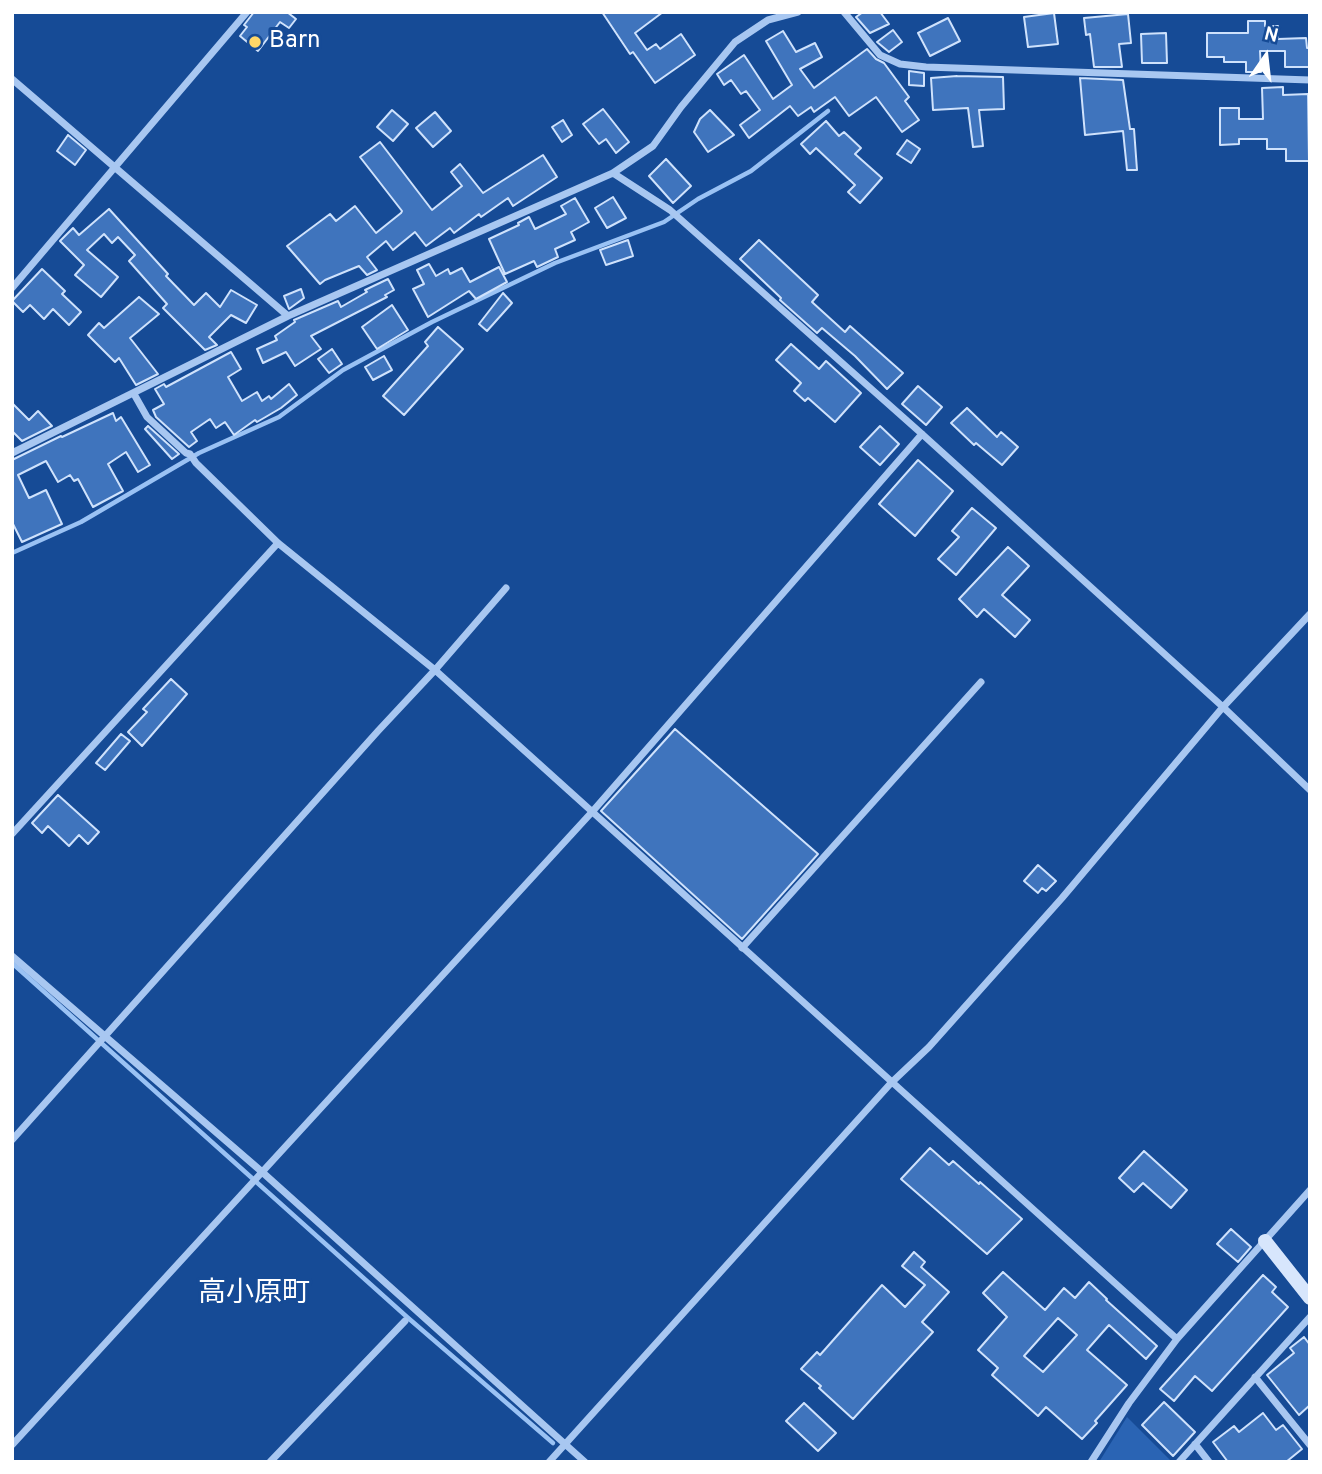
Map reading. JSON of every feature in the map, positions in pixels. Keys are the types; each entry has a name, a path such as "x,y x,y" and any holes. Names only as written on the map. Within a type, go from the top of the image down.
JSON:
{"street":[{"path":"12,288 247,12"},
{"path":"12,453 288,316 613,173 653,146 681,107 735,42 767,16 798,12"},
{"path":"844,12 880,55 900,64 1310,80"},
{"path":"12,79 288,316"},
{"path":"613,173 681,219 1223,707 1310,790"},
{"path":"134,394 147,418 190,454 278,543 435,670 1177,1339"},
{"path":"12,1445 592,812 922,434"},
{"path":"12,834 278,543"},
{"path":"12,1140 506,588"},
{"path":"549,1462 891,1083 929,1047 1062,898 1223,707 1310,614"},
{"path":"743,948 981,682"},
{"path":"12,956 260,1172 585,1462"},
{"path":"1091,1462 1129,1403 1177,1339 1310,1190"},
{"path":"1265,1241 1310,1298"},
{"path":"1179,1462 1310,1317"},
{"path":"270,1462 405,1321"},
{"path":"1255,1377 1310,1445"},
{"path":"1195,1444 1209,1462"}],"shaded area":[{"path":"1127,1417 1172,1462 1099,1462"}],"building":[{"path":"254,12 287,12 296,19 289,28 280,22 258,51 240,36"},
{"path":"602,12 663,12 635,33 647,50 656,44 660,49 681,34 695,55 655,83 633,52 630,54"},
{"path":"863,12 880,12 889,24 870,33 856,17"},
{"path":"1054,13 1058,44 1028,47 1024,17"},
{"path":"1128,14 1131,43 1119,44 1122,67 1094,67 1090,34 1086,35 1084,18"},
{"path":"948,18 960,41 930,56 918,33"},
{"path":"1248,21 1265,21 1265,26 1278,26 1278,39 1306,38 1307,48 1310,48 1310,67 1285,67 1285,51 1260,51 1261,72 1246,72 1246,62 1224,62 1224,57 1207,57 1207,33 1248,33"},
{"path":"893,30 902,42 889,52 877,42"},
{"path":"783,31 796,52 815,43 822,57 800,69 814,88 867,49 884,63 909,97 905,101 919,120 902,132 876,97 849,116 835,97 814,112 811,107 798,116 790,106 749,138 740,125 760,110 746,91 741,94 731,80 724,85 717,74 744,55 773,99 792,85 766,41"},
{"path":"1166,33 1167,63 1142,63 1141,34"},
{"path":"909,71 924,73 924,86 909,85"},
{"path":"1003,77 1004,109 979,110 983,146 973,147 968,108 933,110 931,78"},
{"path":"1080,78 1123,80 1130,129 1134,129 1137,170 1127,170 1123,131 1085,135"},
{"path":"1283,87 1283,95 1308,94 1309,161 1286,161 1286,149 1267,149 1267,139 1239,139 1239,144 1220,145 1220,108 1239,108 1239,119 1263,119 1262,88"},
{"path":"603,109 629,142 616,153 606,139 599,144 583,124"},
{"path":"392,110 408,124 393,141 377,127"},
{"path":"710,110 734,135 708,152 694,132 700,119"},
{"path":"435,112 451,131 433,147 416,128"},
{"path":"563,120 572,135 562,142 552,127"},
{"path":"826,121 839,136 844,132 861,148 855,154 882,178 860,203 848,192 855,185 816,148 810,154 801,144"},
{"path":"68,135 86,150 75,165 57,151"},
{"path":"907,140 920,149 911,163 897,154"},
{"path":"380,142 432,210 462,186 451,172 460,164 483,193 543,155 557,177 513,206 508,198 481,217 479,214 454,233 450,228 426,246 415,232 393,250 386,241 367,257 377,270 367,275 359,266 320,284 287,246 330,214 336,221 355,206 376,233 402,211 360,157"},
{"path":"666,159 691,186 673,203 649,176"},
{"path":"613,197 626,218 607,228 595,208"},
{"path":"575,198 589,222 571,232 575,240 555,249 558,257 537,267 534,261 505,274 489,239 519,225 518,223 529,217 535,229 566,214 561,206"},
{"path":"109,209 194,305 206,293 220,307 231,290 257,305 246,323 231,315 209,337 217,345 205,350 163,308 167,304 129,261 135,255 118,237 112,243 104,234 87,250 118,277 101,297 75,275 84,265 60,241 73,228 79,235"},
{"path":"628,240 633,256 606,265 600,250"},
{"path":"759,240 818,295 812,302 845,332 850,326 903,373 887,389 855,356 822,328 817,333 740,259"},
{"path":"429,264 436,276 448,269 450,274 462,268 470,282 499,267 507,282 476,299 469,291 428,317 413,289 424,284 417,270"},
{"path":"42,269 65,291 62,294 81,312 69,325 53,309 44,319 30,305 23,312 12,301"},
{"path":"388,279 394,290 385,295 387,297 311,336 321,349 295,366 286,352 263,363 257,349 277,340 275,336 295,322 294,320 338,301 341,307 367,292 365,290"},
{"path":"301,289 304,298 289,309 284,296"},
{"path":"503,293 512,303 487,331 479,324"},
{"path":"139,297 159,314 130,338 158,374 136,385 119,358 115,362 88,335 99,323 104,328"},
{"path":"392,305 408,330 377,349 362,327"},
{"path":"438,327 463,349 404,415 383,396 428,346 425,342"},
{"path":"791,344 819,369 826,361 861,393 835,422 808,398 805,401 794,391 801,383 776,360"},
{"path":"332,349 342,364 329,373 318,359"},
{"path":"231,352 241,369 228,377 242,401 257,392 262,401 269,396 271,399 289,384 297,395 281,408 257,422 255,420 234,435 225,422 216,428 210,419 191,432 197,441 189,447 156,417 153,410 164,404 155,389 164,384 166,387"},
{"path":"384,356 392,370 373,380 365,367"},
{"path":"918,386 942,407 926,425 902,404"},
{"path":"12,403 29,420 38,411 52,426 22,441 12,431"},
{"path":"967,408 997,437 1001,432 1018,447 1002,465 976,443 974,445 951,423"},
{"path":"113,413 116,421 121,417 150,465 138,472 126,452 108,464 123,491 93,507 78,479 74,481 70,475 58,482 46,461 18,475 29,498 46,490 62,524 22,542 12,522 12,460"},
{"path":"148,426 179,454 172,459 145,429"},
{"path":"880,426 899,444 880,465 860,447"},
{"path":"918,460 953,491 915,536 879,504"},
{"path":"972,508 996,528 956,575 938,559 959,537 952,531"},
{"path":"1008,547 1029,566 1002,595 1030,620 1015,637 984,609 977,617 959,599"},
{"path":"171,679 187,694 142,746 128,732 147,712 143,709"},
{"path":"675,729 818,854 742,939 601,811"},
{"path":"121,734 130,741 105,770 96,763"},
{"path":"58,795 99,832 88,844 79,835 69,846 48,826 42,833 32,823"},
{"path":"1038,865 1056,881 1046,891 1042,888 1038,893 1024,881"},
{"path":"930,1148 949,1165 953,1161 1022,1219 987,1254 901,1179"},
{"path":"1144,1151 1187,1190 1171,1208 1143,1183 1134,1192 1119,1178"},
{"path":"1231,1229 1251,1247 1238,1262 1217,1244"},
{"path":"914,1252 925,1262 921,1267 949,1292 922,1322 933,1332 853,1419 801,1369 817,1352 820,1355 882,1285 905,1307 925,1285 902,1266"},
{"path":"1003,1272 1045,1310 1064,1288 1075,1298 1089,1282 1157,1346 1146,1359 1109,1325 1087,1350 1127,1385 1082,1439 1046,1407 1038,1416 992,1375 998,1368 978,1350 1007,1317 983,1293","holes":["1058,1318 1077,1335 1043,1372 1024,1356"]},
{"path":"1263,1275 1276,1287 1272,1292 1288,1307 1212,1391 1195,1376 1174,1401 1160,1389"},
{"path":"1304,1337 1310,1345 1310,1405 1299,1415 1267,1375 1294,1353 1290,1348"},
{"path":"1164,1402 1195,1432 1173,1456 1142,1425"},
{"path":"804,1403 836,1433 818,1451 786,1421"},
{"path":"1263,1413 1276,1430 1283,1425 1302,1449 1286,1462 1228,1462 1213,1442 1234,1426 1239,1432"}],"waterway":[{"path":"12,553 81,522 199,453 279,417 343,370 432,322 555,263 664,222 698,199 751,171 828,111"},
{"path":"12,963 407,1317 553,1443"}],"place":[{"name":"Barn","path":"255,42"}],"district":[{"name":"高小原町","path":"254,1295"}]}
